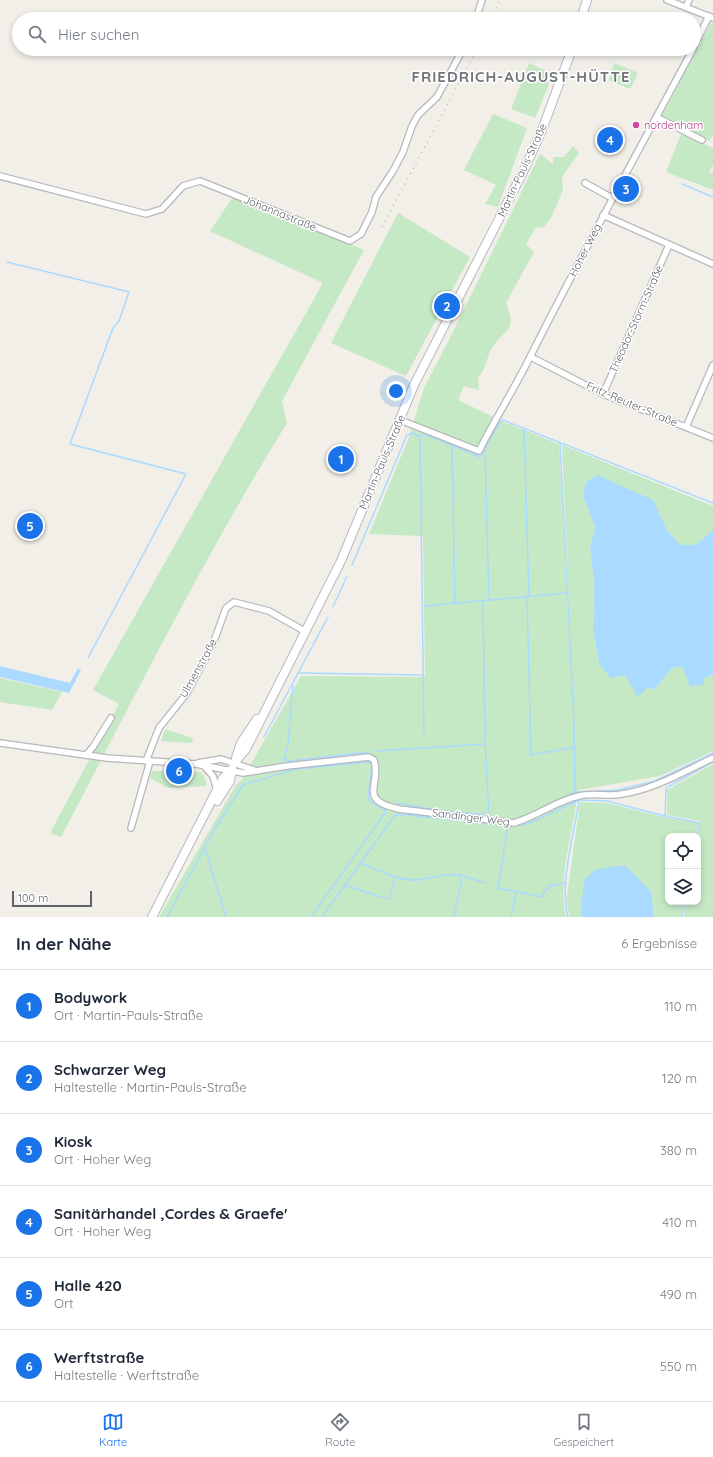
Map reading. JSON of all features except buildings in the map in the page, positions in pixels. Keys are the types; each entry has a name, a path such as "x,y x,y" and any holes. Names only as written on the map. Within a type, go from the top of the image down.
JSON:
{"street":[{"path":"478,12 482,0"},
{"path":"583,12 587,0"},
{"path":"667,0 698,12"},
{"path":"686,7 688,0"},
{"path":"701,13 711,17"},
{"name":"Hoher Weg","path":"701,34 711,17"},
{"name":"Johannastraße","path":"0,176 146,214 162,209 183,186 200,181 350,241 360,234 372,212 376,197 393,171 403,152 412,126 418,115 437,97 459,56"},
{"name":"Martin-Pauls-Straße","path":"200,824 228,784 235,762 246,749 341,561 414,385 524,170 542,130 569,56"},
{"name":"Hoher Weg","path":"400,420 479,451 494,420 531,356 603,215 689,56"},
{"path":"656,117 702,140"},
{"path":"585,183 612,198"},
{"path":"603,215 713,264"},
{"name":"Theodor-Storm-Straße","path":"603,394 670,245"},
{"name":"Fritz-Reuter-Straße","path":"531,356 603,394 713,438"},
{"path":"686,427 713,365"},
{"name":"Ulmenstraße","path":"131,828 148,761 159,728 187,693 213,644 226,608 234,602 269,611 306,632"},
{"path":"86,755 93,747 111,718"},
{"path":"0,743 86,755 148,761 196,764 208,760 221,759 235,762 259,772"},
{"name":"Sandinger Weg","path":"196,764 243,774 287,766 369,757 374,760 376,765 372,791 374,796 376,800 389,806 399,809 514,823 581,795 610,796 641,791 662,783 713,758"},
{"path":"202,765 213,776 217,790"},
{"name":"Martin-Pauls-Straße","path":"152,917 223,778 231,771"}],"green space":[{"path":"711,23 713,23 713,136 709,141 661,117 693,56 701,56 701,42"},
{"path":"529,63 553,74 535,118 511,109"},
{"path":"614,63 638,73 630,89 609,80"},
{"path":"493,114 527,128 498,207 485,204 496,185 464,170"},
{"path":"681,134 713,148 713,164 709,173 713,173 713,190 666,172"},
{"path":"573,146 579,153 562,177 563,190 551,218 543,228 536,227 526,244 534,252 506,303 511,320 510,325 490,352 478,378 479,390 464,386 458,400 504,422 559,444 574,730 562,445 713,506 713,530 696,545 680,545 667,530 652,500 583,495 595,528 590,548 594,582 593,630 599,664 625,675 647,688 655,689 672,668 683,667 688,678 704,678 713,675 713,751 660,776 578,790 565,870 564,901 566,917 159,917 236,785 242,780 301,676 425,677 423,536 369,534 409,437 424,388 540,154 553,164 553,157 564,157"},
{"path":"233,197 364,250 282,401 287,423 198,576 61,837 50,833 119,704 93,690 323,283 210,231"},
{"path":"398,213 470,257 406,376 331,343"},
{"path":"0,678 62,692 52,710 0,702"},
{"path":"165,729 193,738 192,743 161,741"},
{"path":"713,764 713,917 684,917 686,905 701,905 701,833 699,833 701,821 667,815 667,790"},
{"path":"152,771 200,772 204,776 207,786 168,788 150,778"},
{"path":"580,802 607,803 664,817 699,823 697,833 665,833 665,905 683,905 681,917 654,917 651,892 581,911 582,917 570,917 566,903"}],"water":[{"path":"597,475 653,500 667,530 680,545 696,545 713,530 713,675 704,678 704,684 690,687 683,667 672,668 655,689 647,688 638,697 625,675 611,678 599,664 593,630 594,582 590,548 595,528 583,495 586,482"},
{"path":"0,666 70,683 78,668 81,670 69,693 0,677"},
{"path":"625,865 651,892 654,917 582,917 581,911 584,880 595,870"}],"waterway":[{"path":"682,184 713,197"},
{"path":"7,262 129,292 119,321 113,328 70,444 186,474 88,658"},
{"path":"420,436 424,434 480,457 500,422 503,420 713,503"},
{"path":"524,428 529,596"},
{"path":"352,565 407,435 413,433 420,437 424,734"},
{"path":"560,443 574,724 575,792"},
{"path":"452,446 455,604"},
{"path":"485,450 489,600"},
{"path":"333,607 347,576"},
{"path":"424,606 567,593"},
{"path":"527,597 531,755 575,747"},
{"path":"397,803 443,811 489,815 485,739 483,602"},
{"path":"264,737 328,617"},
{"path":"299,673 423,675"},
{"path":"284,761 288,744 293,686"},
{"path":"377,751 485,744"},
{"path":"284,758 289,761 368,752"},
{"path":"547,805 575,792 617,790 655,781 713,753"},
{"path":"167,917 214,830 243,785 296,769 369,762 372,764 368,798 370,802 385,810 385,813 311,917"},
{"path":"698,833 700,823 665,816 666,788 713,762"},
{"path":"517,826 530,823 579,800 607,801 665,816"},
{"path":"568,917 565,890 566,875 579,801"},
{"path":"322,917 395,815 408,815 501,825"},
{"path":"508,825 498,888 541,897 549,886 566,883"},
{"path":"205,848 226,917"},
{"path":"361,863 403,879 410,880 450,874 460,875 461,884 454,917"},
{"path":"460,875 485,883"},
{"path":"345,885 387,899 390,897 395,877"},
{"path":"511,917 516,893"},
{"path":"682,917 684,905"}],"railway":[{"path":"494,12 500,0"},
{"path":"382,227 473,56"}],"place":[{"name":"nordenham","path":"636,125"},
{"name":"Sanitärhandel ,Cordes & Graefe'","path":"610,140"},
{"name":"Kiosk","path":"626,189"},
{"name":"Schwarzer Weg","path":"447,306"},
{"name":"Bodywork","path":"341,459"},
{"name":"Halle 420","path":"30,526"},
{"name":"Werftstraße","path":"179,771"}],"district":[{"name":"FRIEDRICH-AUGUST-HÜTTE","path":"521,76"}]}
